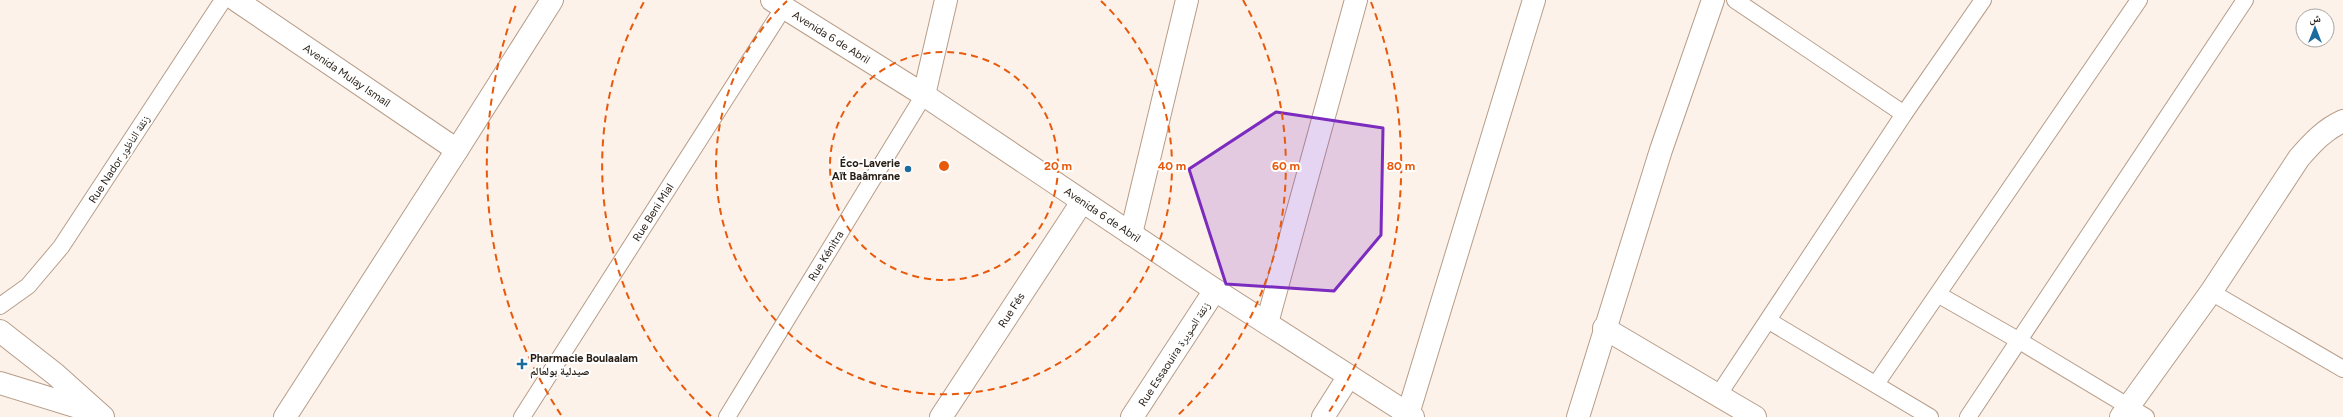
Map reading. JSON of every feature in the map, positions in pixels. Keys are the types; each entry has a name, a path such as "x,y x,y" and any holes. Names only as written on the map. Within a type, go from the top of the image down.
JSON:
{"street":[{"name":"Avenida Mulay Ismaíl","path":"236,0 457,150"},
{"path":"285,417 552,0"},
{"path":"924,95 946,0"},
{"path":"1131,234 1186,0"},
{"path":"1267,323 1356,0"},
{"path":"1410,415 1534,0"},
{"path":"1578,417 1604,328 1661,150 1714,0"},
{"name":"Avenida 6 de Abril","path":"778,4 924,95 1215,290 1410,415"},
{"path":"2132,414 2299,158 2327,130 2343,120"},
{"name":"Rue Fés","path":"941,417 1082,202"},
{"name":"Rue Essaouira زنقة الصويرة","path":"1132,417 1215,290"},
{"path":"1604,328 1719,394 1755,417"},
{"path":"0,331 55,374 100,415"},
{"path":"1323,417 1349,376"},
{"path":"0,383 100,415"}],"lane":[{"name":"Rue Nador زنقة الناظور","path":"0,306 28,286 61,247 223,0"},
{"path":"1735,0 1904,114"},
{"path":"1719,394 1769,321 1904,114 1983,0"},
{"path":"1876,384 1939,295 2139,0"},
{"path":"1968,417 2245,0"},
{"name":"Rue Beni Mial","path":"522,417 778,4"},
{"name":"Rue Kénitra","path":"727,417 924,95"},
{"path":"2211,292 2343,369"},
{"path":"1939,295 2018,340 2132,414"},
{"path":"1769,321 1930,417"}],"highlighted area":[{"path":"1276,112 1383,128 1381,235 1334,291 1226,284 1189,169"}],"place":[{"name":"Éco-Laverie Aït Baâmrane","path":"908,169"},
{"name":"Pharmacie Boulaalam صيدلية بولعالم","path":"522,364"}]}
